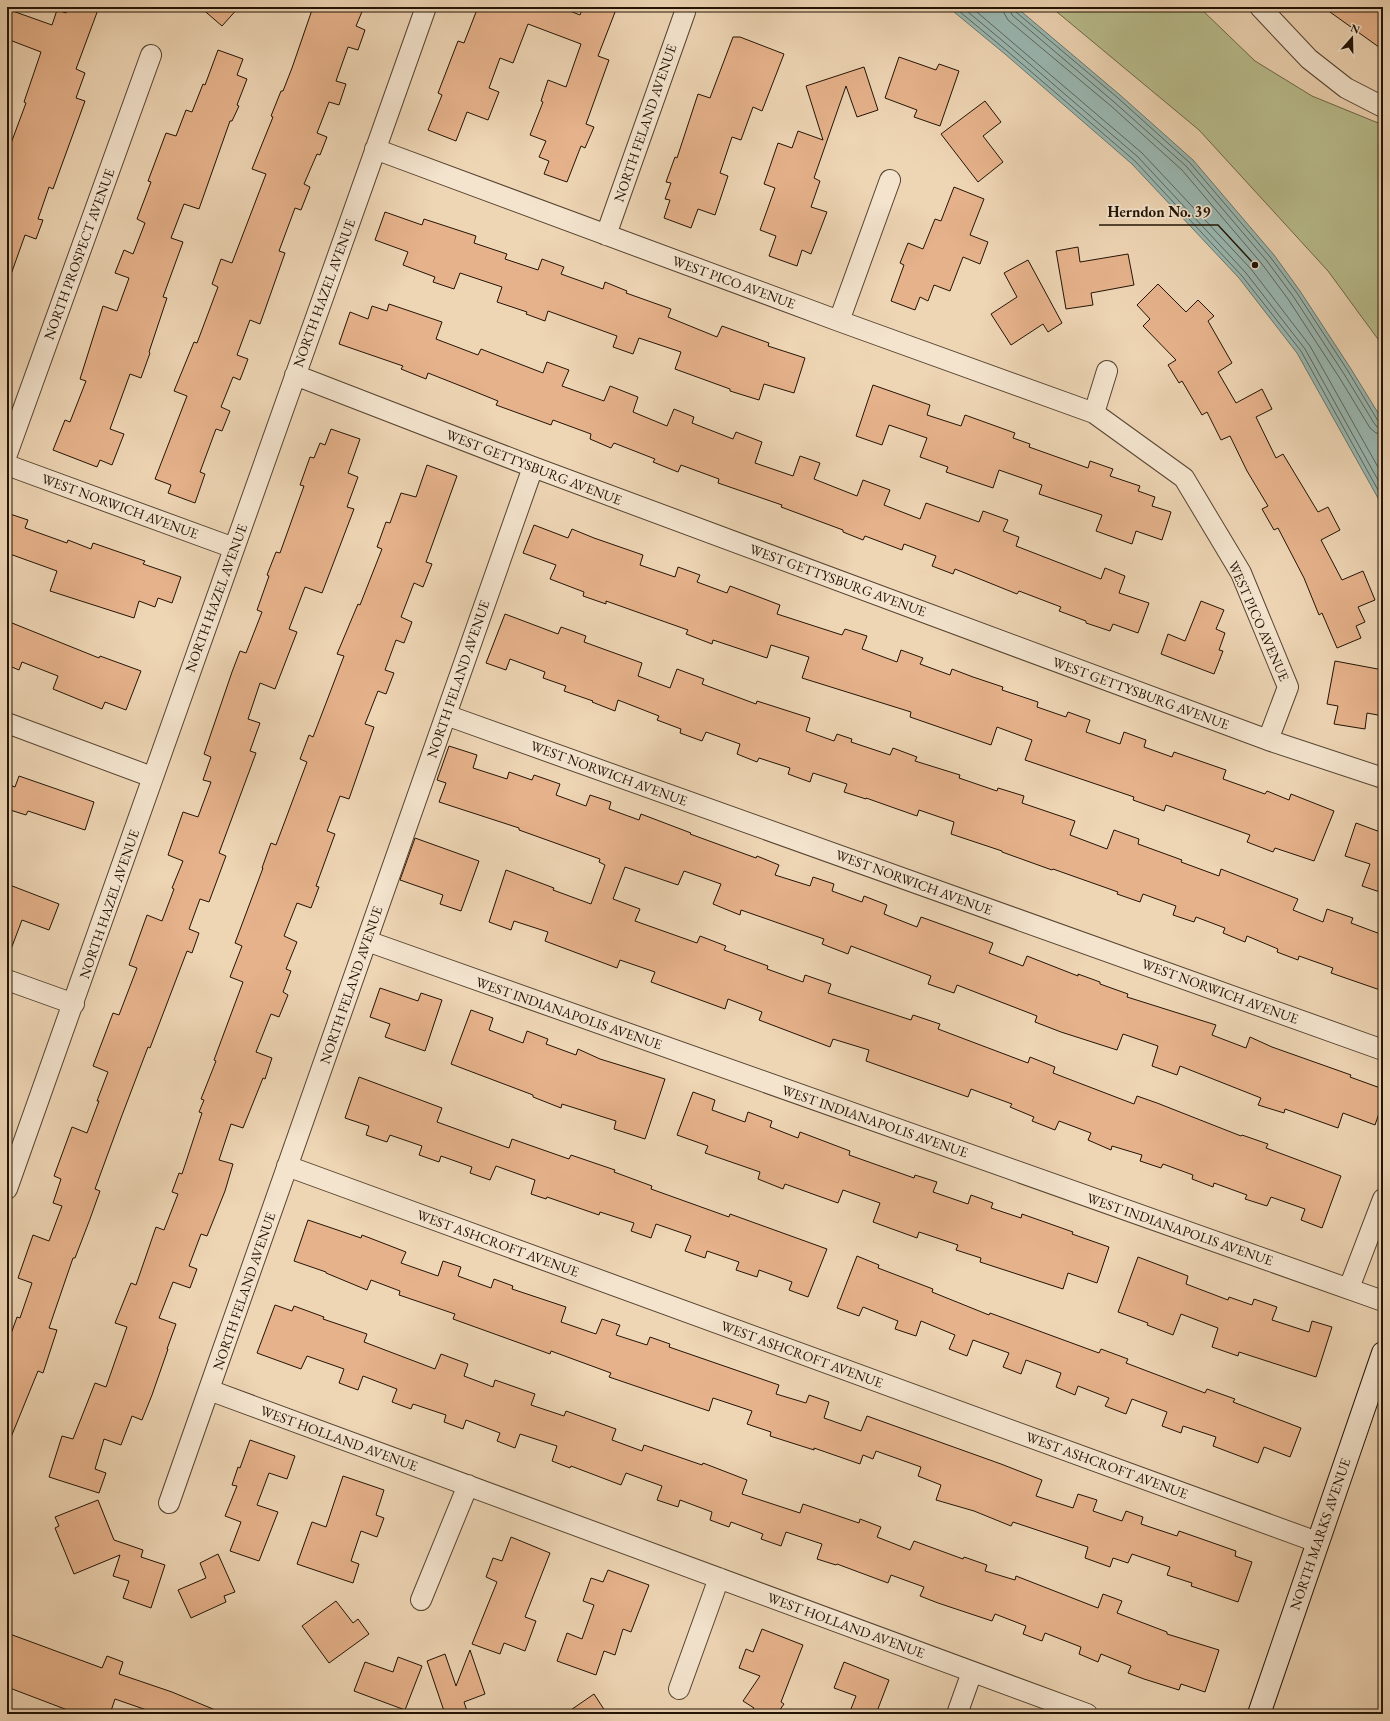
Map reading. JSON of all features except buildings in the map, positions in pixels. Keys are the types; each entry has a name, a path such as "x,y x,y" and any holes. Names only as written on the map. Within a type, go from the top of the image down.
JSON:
{"main road":[{"name":"NORTH MARKS AVENUE","path":"1259,1714 1383,1353"}],"street":[{"name":"NORTH HAZEL AVENUE","path":"7,1190 74,1004 152,777 426,7"},
{"path":"1260,7 1309,59 1346,88 1383,107"},
{"name":"NORTH FELAND AVENUE","path":"606,235 685,12"},
{"name":"NORTH PROSPECT AVENUE","path":"7,454 151,55"},
{"name":"WEST PICO AVENUE","path":"376,149 839,321 1094,413 1184,478 1241,573 1288,687 1268,740"},
{"path":"839,321 890,180"},
{"path":"1094,413 1107,371"},
{"name":"WEST GETTYSBURG AVENUE","path":"295,375 533,467 1268,740 1383,778"},
{"name":"WEST NORWICH AVENUE","path":"7,464 234,548"},
{"name":"NORTH FELAND AVENUE","path":"169,1503 533,467"},
{"name":"WEST NORWICH AVENUE","path":"446,715 1383,1050"},
{"path":"7,723 152,777"},
{"name":"WEST INDIANAPOLIS AVENUE","path":"367,941 1383,1301"},
{"path":"7,980 74,1004"},
{"name":"WEST ASHCROFT AVENUE","path":"288,1166 1317,1542"},
{"path":"1349,1288 1383,1199"},
{"name":"WEST HOLLAND AVENUE","path":"209,1390 1087,1714"},
{"path":"421,1600 468,1485"},
{"path":"679,1689 719,1578"},
{"path":"957,1714 972,1672"}],"green space":[{"path":"1051,7 1199,7 1255,61 1312,96 1383,125 1383,346 1328,271 1199,130"}],"water":[{"path":"948,7 1016,7 1120,95 1193,160 1274,255 1300,291 1383,421 1383,507 1297,353 1239,278 1132,164 1005,54"}],"place":[{"name":"Herndon No. 39","path":"1255,265"}]}
